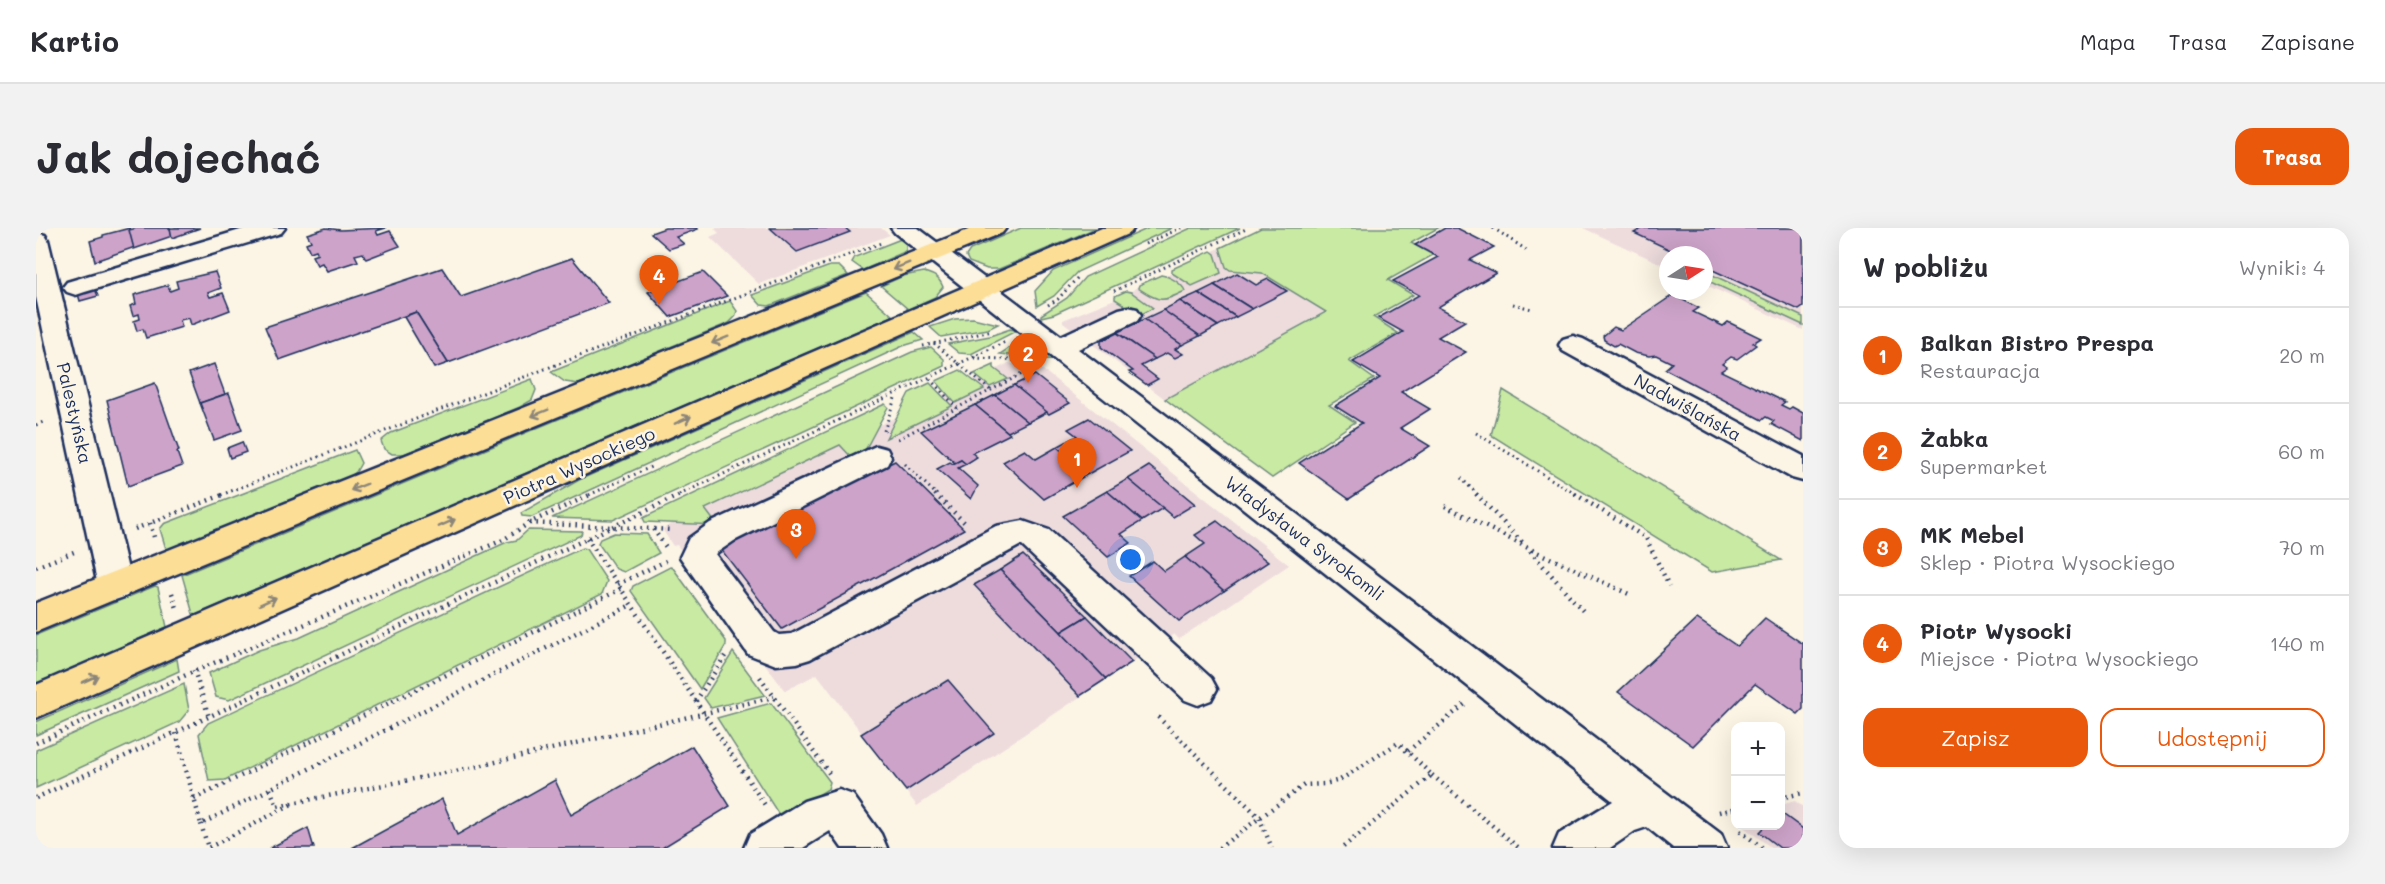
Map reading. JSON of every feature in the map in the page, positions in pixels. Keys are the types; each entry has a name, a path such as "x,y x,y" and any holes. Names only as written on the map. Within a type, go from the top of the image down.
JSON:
{"main road":[{"path":"36,618 994,228"},
{"name":"Piotra Wysockiego","path":"36,702 981,290 1132,237"}],"street":[{"path":"76,287 273,228"},
{"name":"Władysława Syrokomli","path":"903,228 1020,319 1048,357 1489,679 1650,807 1706,848"},
{"name":"Palestyńska","path":"36,240 115,586"},
{"path":"1048,357 1128,315"},
{"name":"Nadwiślańska","path":"1573,345 1803,470"},
{"path":"880,450 722,532 685,557 761,644 776,650 797,648 988,546 1017,532 1027,533 1037,539 1198,689"},
{"path":"1574,848 1623,816 1650,807"},
{"path":"775,842 819,815 839,809 866,848"}],"path":[{"path":"150,523 537,372 898,236 903,228"},
{"path":"1132,237 1181,228"},
{"path":"1493,228 1528,251"},
{"path":"914,348 987,334 1058,299 1074,280 1083,274"},
{"path":"1513,304 1532,309"},
{"path":"880,450 1048,357"},
{"path":"960,365 990,390"},
{"path":"930,379 957,408"},
{"path":"36,798 896,395 880,450"},
{"path":"1476,433 1646,538 1669,586"},
{"path":"880,450 988,546"},
{"path":"36,743 502,540 529,523 657,464"},
{"path":"1461,478 1528,548 1583,611"},
{"path":"1445,506 1528,548 1631,595"},
{"path":"194,799 619,586 685,557 653,529 521,523"},
{"path":"587,538 696,700 775,842"},
{"path":"201,824 631,605"},
{"path":"696,700 728,652"},
{"path":"754,670 839,787 839,809"},
{"path":"1408,752 1473,696"},
{"path":"270,789 277,806 470,768 705,715 774,697"},
{"path":"1158,717 1259,817 1272,848"},
{"path":"176,733 208,848 295,802"},
{"path":"1219,848 1304,785 1325,784 1340,780 1398,743 1519,848"},
{"path":"1341,848 1432,774"},
{"path":"1785,797 1803,793"},
{"path":"1715,813 1731,809"}],"shaded area":[{"path":"714,228 881,228 890,235 759,284 710,237 719,233"},
{"path":"1583,228 1803,228 1803,330 1713,288 1713,246 1659,246 1659,263"},
{"path":"1220,248 1225,266 1229,270 1261,272 1326,311 1165,399 1063,322 1063,320 1115,299 1115,296 1126,291 1131,292 1139,285 1171,273 1172,269"},
{"path":"1009,363 1043,370 1289,565 1179,639 1174,634 917,806 817,674 785,691 677,545 673,546 662,529"},
{"path":"1795,801 1803,807 1803,848 1772,848 1747,830 1785,830 1785,804"}],"green space":[{"path":"1021,228 1096,228 999,269 987,269 969,262 966,256 970,250"},
{"path":"1149,228 1172,228 1077,272 1054,296 1037,306 1035,291 1053,271"},
{"path":"1191,228 1240,228 1054,314 1041,317 1067,298 1085,277"},
{"path":"1261,228 1438,228 1411,243 1433,255 1388,280 1413,295 1373,317 1398,333 1349,361 1374,379 1329,405 1355,422 1272,478 1165,399 1326,312 1262,273 1230,270 1226,267 1220,248"},
{"path":"901,239 906,244 906,250 902,253 863,270 852,262 855,257"},
{"path":"1211,251 1215,254 1221,273 1192,286 1172,273 1172,269"},
{"path":"830,266 839,266 848,275 769,306 761,305 752,295"},
{"path":"924,272 936,277 943,287 935,297 908,309 881,286 903,276"},
{"path":"1161,275 1175,280 1185,291 1171,298 1161,299 1138,288 1139,285"},
{"path":"1713,275 1803,317 1803,325 1713,283"},
{"path":"1126,291 1131,292 1153,308 1140,315 1115,299 1115,296"},
{"path":"866,292 893,316 196,615 193,614 182,575"},
{"path":"730,301 737,311 729,323 579,384 565,382 551,372"},
{"path":"973,318 998,324 988,329 941,337 930,327 955,319"},
{"path":"1010,329 1016,331 971,354 959,353 948,344 990,336"},
{"path":"914,332 923,340 903,346 532,517 522,516 521,513 579,480"},
{"path":"1026,337 1055,360 1000,354"},
{"path":"931,347 944,359 944,366 613,520 552,518 912,352"},
{"path":"994,365 994,368 1008,379 990,387 974,374"},
{"path":"960,370 984,389 955,403 936,381"},
{"path":"532,379 536,390 532,400 520,407 404,454 392,454 384,449 381,441 391,433"},
{"path":"930,383 952,406 886,438 909,393"},
{"path":"1503,390 1781,560 1712,572 1491,435"},
{"path":"885,404 888,407 862,456 854,460 840,445 705,509 717,525 645,522 643,518"},
{"path":"355,450 361,463 356,472 348,478 172,549 166,549 160,529 164,524"},
{"path":"528,530 582,531 581,535 229,700 216,697 209,673 259,650 299,638 507,542 517,540"},
{"path":"614,533 647,534 659,553 624,572 616,569 598,543 600,539"},
{"path":"582,548 586,549 607,581 602,594 225,780 209,781 199,734 208,723"},
{"path":"670,567 726,641 726,645 700,689 631,591 633,586"},
{"path":"155,586 158,587 167,627 36,684 36,635"},
{"path":"733,652 765,695 711,708 704,698"},
{"path":"177,659 179,671 36,735 36,722"},
{"path":"184,684 189,710 179,722 36,788 36,750"},
{"path":"771,703 830,782 828,789 781,818 717,718"}],"building":[{"path":"130,228 135,247 95,261 90,241"},
{"path":"170,228 172,236 134,249 129,230"},
{"path":"170,228 200,228 172,238"},
{"path":"326,228 340,230 386,228 376,231 378,235 390,231 400,246 366,259 363,253 355,255 358,261 327,271 322,263 317,265 312,256 318,254 316,250 310,252 306,243 311,241 307,234"},
{"path":"665,228 698,229 676,237 684,244 669,249 651,233"},
{"path":"770,228 845,228 850,232 797,252"},
{"path":"1445,228 1457,228 1494,247 1470,260 1496,273 1438,307 1465,321 1438,337 1466,352 1401,392 1430,409 1400,428 1430,446 1349,499 1299,463 1362,423 1335,406 1380,378 1353,362 1403,332 1378,318 1419,295 1393,281 1438,257 1415,245"},
{"path":"1643,228 1803,228 1803,307 1799,310 1713,270 1713,246 1662,246 1634,233"},
{"path":"572,258 609,303 448,363 416,312 279,360 265,327 442,268 461,297"},
{"path":"215,272 221,288 208,293 210,297 223,293 230,310 191,325 189,318 180,320 182,327 146,338 143,329 137,331 134,321 140,319 139,314 133,316 130,306 136,304 134,295 168,285 170,291 178,288 176,281"},
{"path":"703,272 727,296 670,317 648,292"},
{"path":"1237,273 1256,285 1268,279 1287,291 1252,309 1214,285"},
{"path":"1214,285 1252,309 1236,317 1198,293"},
{"path":"95,289 98,296 80,301 78,294"},
{"path":"1198,293 1236,317 1218,326 1180,301"},
{"path":"1666,300 1683,300 1699,308 1693,312 1723,326 1728,322 1761,338 1753,343 1756,345 1737,359 1731,357 1722,364 1727,367 1721,371 1785,402 1781,405 1789,409 1792,407 1803,413 1803,441 1771,424 1774,421 1766,417 1762,420 1665,369 1672,363 1656,355 1635,353 1618,344 1614,346 1604,340 1603,336 1614,327 1621,330"},
{"path":"1180,301 1218,326 1200,336 1163,310"},
{"path":"1163,310 1200,336 1182,345 1144,319"},
{"path":"416,312 448,363 434,368 404,317"},
{"path":"1144,319 1182,345 1175,349 1183,354 1175,358 1167,353 1155,359 1117,332"},
{"path":"1117,333 1155,359 1141,366 1158,379 1147,385 1129,372 1133,371 1101,347 1101,341"},
{"path":"214,364 225,394 200,403 189,373"},
{"path":"1035,375 1070,403 1049,414 1014,385"},
{"path":"155,383 182,466 128,486 107,400"},
{"path":"1014,385 1047,412 1028,422 995,395"},
{"path":"229,393 242,430 214,440 200,403"},
{"path":"995,395 1028,422 1008,432 975,405"},
{"path":"975,405 1010,434 972,453 977,457 966,464 961,460 955,463 921,431"},
{"path":"1089,418 1130,451 1088,474 1057,447 1077,436 1068,429"},
{"path":"242,442 246,452 230,458 227,448"},
{"path":"1057,447 1088,474 1044,499 1003,462 1025,450 1036,459"},
{"path":"961,460 966,464 958,468 978,486 971,499 937,469 950,462 953,464"},
{"path":"895,461 964,529 782,629 720,548"},
{"path":"1149,466 1195,504 1173,517 1128,479"},
{"path":"1128,479 1163,508 1142,521 1107,491"},
{"path":"1107,491 1142,521 1121,534 1131,543 1108,557 1063,516"},
{"path":"1217,521 1268,562 1224,591 1185,557 1205,544 1195,535"},
{"path":"1023,555 1087,616 1061,632 1000,570"},
{"path":"1185,557 1224,591 1179,621 1129,576 1153,561 1164,571"},
{"path":"1000,570 1106,679 1080,696 974,585"},
{"path":"1087,616 1132,662 1106,679 1061,632"},
{"path":"1765,618 1803,644 1803,709 1798,714 1755,684 1693,746 1618,692 1697,619 1737,646"},
{"path":"948,680 994,733 906,791 861,734"},
{"path":"692,746 730,806 662,848 352,848 442,799 457,835 555,780 571,815"},
{"path":"1785,816 1803,829 1803,848 1780,848 1759,832 1761,830 1785,830"},
{"path":"308,828 314,848 270,848"}],"place":[{"name":"Piotr Wysocki","path":"659,305"},
{"name":"Żabka","path":"1028,383"},
{"name":"Balkan Bistro Prespa","path":"1077,488"},
{"name":"MK Mebel","path":"796,559"}]}
